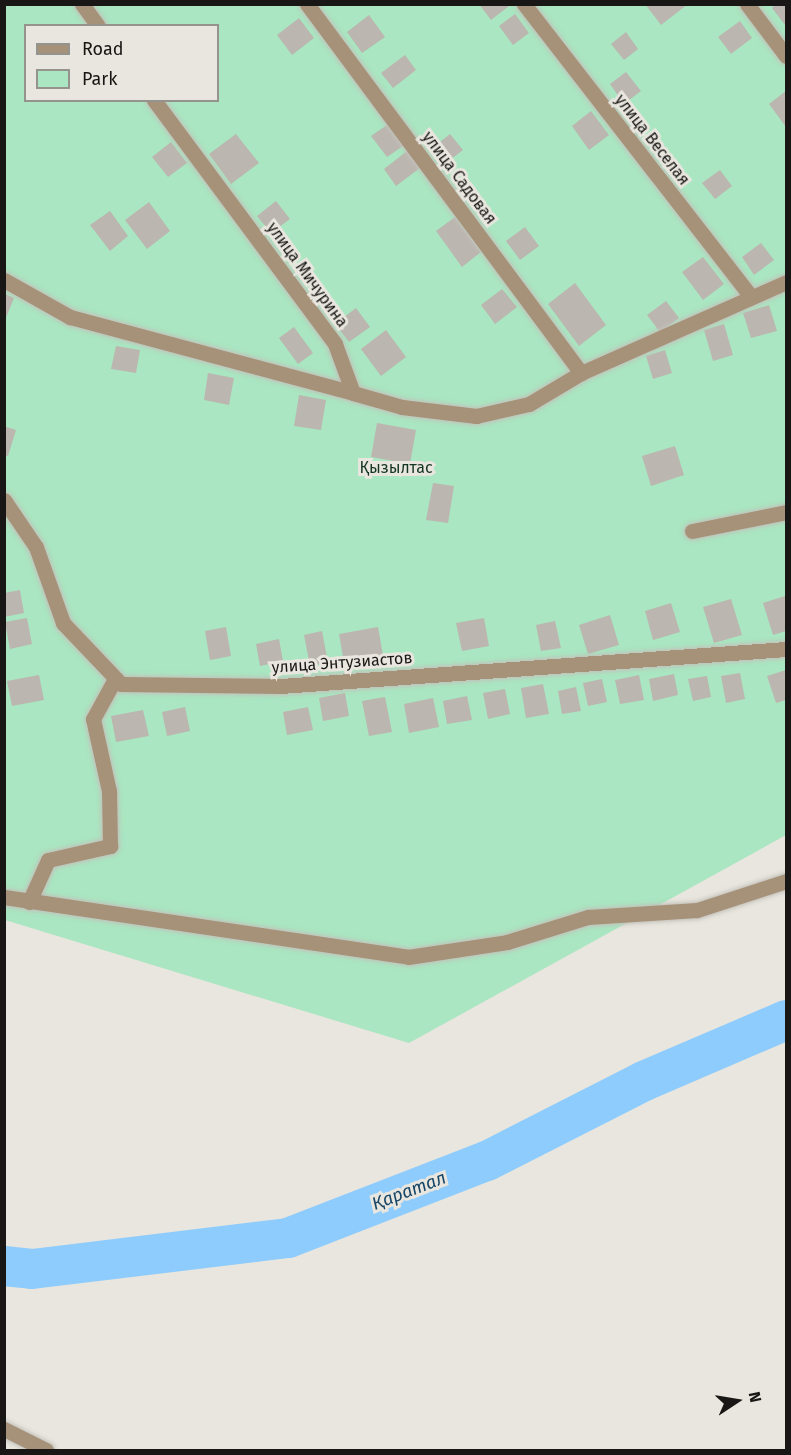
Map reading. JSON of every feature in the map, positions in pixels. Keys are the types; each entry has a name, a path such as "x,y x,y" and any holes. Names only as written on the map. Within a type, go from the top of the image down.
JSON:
{"street":[{"path":"82,4 97,24"},
{"name":"улица Садовая","path":"307,4 582,373"},
{"name":"улица Веселая","path":"524,4 751,297"},
{"path":"747,4 786,56"},
{"name":"улица Мичурина","path":"155,102 335,344 353,393"},
{"path":"4,279 69,317 402,407 476,416 529,404 582,373 786,282"},
{"path":"4,500 36,547 63,623 115,679 93,719 109,791 110,846 48,860 29,902"},
{"path":"692,531 786,512"},
{"name":"улица Энтузиастов","path":"115,679 121,684 281,686 786,649"},
{"path":"4,897 408,957 507,942 588,917 697,910 786,881"},
{"path":"4,1429 46,1450"}],"green space":[{"name":"Қызылтас","path":"4,5 786,5 786,835 409,1043 5,920"}],"building":[{"path":"479,4 508,4 509,6 491,20"},
{"path":"645,4 688,4 661,25"},
{"path":"776,4 786,4 785,25 772,8"},
{"path":"515,14 529,33 513,45 499,26"},
{"path":"369,15 385,37 362,53 347,32"},
{"path":"299,18 314,38 292,55 277,35"},
{"path":"740,21 752,38 731,54 718,37"},
{"path":"626,32 638,49 624,60 611,44"},
{"path":"405,55 416,70 393,88 381,73"},
{"path":"626,72 641,91 624,104 610,84"},
{"path":"786,91 786,127 769,104"},
{"path":"591,111 609,135 589,150 572,126"},
{"path":"387,125 403,146 387,157 371,136"},
{"path":"236,134 259,163 231,184 209,154"},
{"path":"450,134 463,150 446,163 435,146"},
{"path":"171,142 187,163 168,177 152,157"},
{"path":"407,151 420,168 396,186 384,169"},
{"path":"720,170 732,186 715,199 702,183"},
{"path":"276,201 290,219 271,233 257,216"},
{"path":"149,202 170,231 147,249 125,220"},
{"path":"110,211 128,236 110,251 90,225"},
{"path":"455,217 481,252 462,267 436,231"},
{"path":"525,227 539,246 520,260 506,241"},
{"path":"761,243 774,260 754,275 742,257"},
{"path":"703,257 724,284 703,300 682,272"},
{"path":"575,283 606,325 579,346 548,304"},
{"path":"502,289 517,307 495,324 481,305"},
{"path":"5,294 14,298 5,320"},
{"path":"666,301 679,318 660,332 647,315"},
{"path":"769,305 777,331 751,338 743,313"},
{"path":"356,308 370,327 349,342 335,324"},
{"path":"724,324 733,355 713,361 704,330"},
{"path":"294,327 313,353 298,364 279,338"},
{"path":"386,330 406,357 381,376 361,349"},
{"path":"116,346 140,350 136,373 111,369"},
{"path":"665,350 672,373 653,379 646,356"},
{"path":"208,373 234,378 229,405 204,400"},
{"path":"299,395 326,400 321,430 294,426"},
{"path":"377,423 416,430 410,464 371,457"},
{"path":"4,426 16,430 8,456 4,455"},
{"path":"675,446 684,475 651,486 642,456"},
{"path":"433,483 454,486 448,523 426,520"},
{"path":"20,590 24,613 4,617 4,593"},
{"path":"785,596 786,631 773,635 763,603"},
{"path":"731,599 742,635 714,643 703,607"},
{"path":"671,603 680,632 653,640 645,611"},
{"path":"610,615 619,645 588,654 579,625"},
{"path":"27,618 32,644 10,649 5,622"},
{"path":"484,618 489,646 462,651 456,623"},
{"path":"555,621 561,648 541,651 536,625"},
{"path":"226,627 231,656 210,660 205,631"},
{"path":"378,627 383,655 344,663 339,634"},
{"path":"322,631 328,663 310,666 304,635"},
{"path":"279,639 283,661 260,666 256,644"},
{"path":"786,670 786,700 776,703 767,676"},
{"path":"740,673 745,699 726,703 721,676"},
{"path":"674,674 678,695 653,701 649,679"},
{"path":"39,675 44,700 12,706 7,681"},
{"path":"639,675 644,700 620,704 615,680"},
{"path":"707,676 711,697 693,701 688,679"},
{"path":"602,679 607,702 588,706 583,683"},
{"path":"543,684 549,714 526,718 521,688"},
{"path":"576,687 581,711 562,714 558,691"},
{"path":"505,689 510,714 488,719 483,693"},
{"path":"345,693 349,716 323,721 319,698"},
{"path":"467,696 472,720 447,724 443,701"},
{"path":"385,697 392,732 369,736 362,701"},
{"path":"433,698 439,727 409,733 404,704"},
{"path":"185,707 190,731 167,736 162,712"},
{"path":"308,707 313,730 287,735 283,712"},
{"path":"143,710 149,736 116,742 111,716"}],"waterway":[{"name":"Қаратал","path":"4,1266 32,1269 288,1238 487,1161 644,1081 786,1020"}]}
